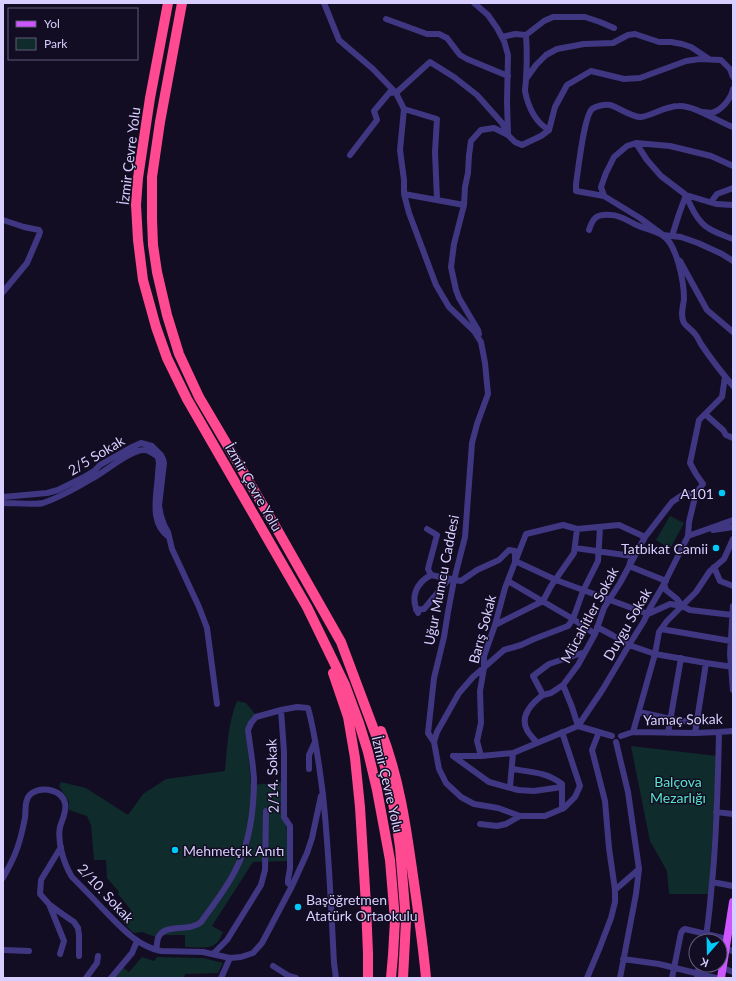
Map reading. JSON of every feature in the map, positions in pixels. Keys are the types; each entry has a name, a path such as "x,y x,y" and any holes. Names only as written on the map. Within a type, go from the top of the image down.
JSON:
{"highway":[{"name":"İzmir Çevre Yolu","path":"168,3 150,98 138,178 136,205 138,240 143,280 156,328 167,358 187,399 307,607 345,685 359,723 377,790 390,860 395,920 391,978"},
{"name":"İzmir Çevre Yolu","path":"182,3 160,122 152,177 153,246 157,272 167,314 179,354 199,397 341,642 377,738 395,813 400,847 406,921 403,978"},
{"path":"341,642 372,707 384,736 395,772 409,845 426,978"},
{"path":"325,644 335,680 348,717 355,758 364,855 368,978"}],"main road":[{"path":"728,934 733,902"}],"street":[{"path":"324,3 334,24 339,40 373,69 396,93 404,109 437,119 435,152 437,199"},
{"path":"474,3 488,15 498,28 508,55 508,135"},
{"path":"502,37 515,34 526,35 544,21 553,17 563,16 585,17 614,28"},
{"path":"386,19 427,34 439,34 447,38 460,55 508,76"},
{"path":"526,79 536,65 546,55 557,50 584,44 613,43 628,35 635,34 659,42 671,42 687,45 711,60"},
{"path":"526,35 525,90 532,112 543,127 549,130"},
{"path":"481,342 478,330 465,309 456,290 451,267 454,244 464,205 471,141 481,130 494,128 508,135 515,142 522,144 541,136 549,130 555,107 567,84 591,71 624,79 640,78 686,61 700,59 721,60 730,69 733,77"},
{"path":"396,93 430,62 454,77 477,95 502,123 508,135"},
{"path":"698,111 710,113 717,111 732,95 733,89"},
{"path":"350,155 377,120 374,111 390,92 396,93"},
{"path":"733,127 698,111 680,105 669,107 639,118 610,105 599,106 592,109 588,116 585,127 576,190 604,196 640,218 663,235 671,245 708,310 733,332"},
{"name":"Uğur Mumcu Caddesi","path":"404,109 400,150 404,180 404,194 409,213 436,285 449,307 474,331 481,342 486,363 488,394 472,443 465,537 451,579 444,637 434,678 428,733 434,742 439,769 446,783 461,797 474,804 498,808 520,816"},
{"path":"604,196 601,187 614,157 627,146 636,143 670,146 711,156 733,166"},
{"path":"636,143 647,160 661,176 686,195 716,204 733,205"},
{"path":"712,202 717,194 733,188"},
{"path":"404,194 464,205"},
{"path":"672,236 686,195"},
{"path":"686,195 691,207 702,223 712,230 733,238"},
{"path":"589,230 592,221 596,216 604,214 616,215 638,226 663,235 681,237 698,243 722,254 732,262"},
{"path":"3,220 24,227 36,229 40,232 26,263 3,292"},
{"path":"677,256 684,290 682,315 684,324 695,333 701,344 733,386"},
{"path":"725,377 722,397 705,414 724,430 726,435 733,438"},
{"name":"Duygu Sokak","path":"578,726 603,689 628,645 644,621 691,535 689,522 696,493 703,484 690,463 699,420 705,414"},
{"name":"2/5 Sokak","path":"3,497 47,493 58,490 94,471 100,465 141,443 147,444 156,450 161,455 164,463 159,506 161,516 168,532 172,549 207,628 217,704"},
{"name":"2/5 Sokak","path":"3,503 42,503 64,494 133,453 144,450 158,457 159,463 155,510 163,533 169,537"},
{"name":"Mücahitler Sokak","path":"578,726 563,685 578,665 595,634 604,608 630,566 646,536 672,502 684,494 696,493"},
{"path":"691,535 733,520"},
{"path":"495,625 543,601 574,553 577,528 619,525 646,536"},
{"name":"Barış Sokak","path":"481,756 478,741 480,723 480,691 484,668 484,656 508,581 526,534 563,526 577,528"},
{"path":"434,742 437,732 459,693 473,677 504,650 521,645 568,626 573,619 583,591 598,561 600,527"},
{"path":"691,535 733,527"},
{"path":"427,529 437,535 428,569 430,575"},
{"path":"616,742 620,740 621,736 633,732 655,654 659,632 667,621 696,592 710,571 724,559 733,540"},
{"path":"574,548 632,556 630,566 665,582 666,590 682,606"},
{"path":"451,579 424,609 417,612 414,605 414,598 420,582 425,578 430,575 451,579 461,581 477,570 499,560 509,550 516,551 515,561 556,580 648,614 670,604 682,606 690,610 732,615"},
{"path":"714,567 720,581 733,586"},
{"path":"508,581 573,619 595,634"},
{"path":"733,606 730,654 733,690"},
{"path":"597,627 628,645 655,654 732,667"},
{"path":"661,630 731,641"},
{"path":"543,695 533,676 549,664 585,652"},
{"path":"668,733 682,658"},
{"path":"695,733 706,663"},
{"path":"537,743 526,729 524,720 531,705 543,695 551,693 563,685"},
{"path":"322,791 309,848 292,886 262,943 253,953 230,958 203,952 161,951 157,950 156,946 161,933 165,930 198,925 215,903 237,868 248,837 251,819 254,778 248,730 250,723 256,717 281,710 308,708 316,741 322,791 336,978"},
{"name":"2/14. Sokak","path":"281,710 284,752 284,817 290,826 290,868 288,883 292,886"},
{"path":"639,712 696,723"},
{"path":"562,787 534,791 518,790 489,782 453,756 481,756 514,752 578,726 612,736 612,739 616,742 628,792 639,870 636,894 620,978"},
{"name":"Yamaç Sokak","path":"633,732 695,733 733,730"},
{"path":"480,824 497,826 506,824 520,816 545,816 564,808 575,796 580,786 562,732"},
{"path":"587,978 611,918 615,902 605,801 592,750 599,732"},
{"path":"672,978 682,930 685,929 707,933 712,882 719,732"},
{"path":"612,736 617,733 621,736"},
{"path":"309,769 308,755 316,741"},
{"path":"510,787 514,752"},
{"path":"512,769 544,774 554,778 562,784 562,809"},
{"name":"2/10. Sokak","path":"3,878 15,854 25,819 26,802 31,793 41,789 53,790 61,796 65,803 59,833 65,864 72,877 124,931 137,941 157,950"},
{"path":"213,954 227,940 261,886 265,870 266,811"},
{"path":"716,812 733,814"},
{"path":"61,847 41,880 40,894 49,904 74,922 78,928 80,945 79,956"},
{"path":"615,890 639,870"},
{"path":"712,882 733,886"},
{"path":"49,904 64,941 60,954"},
{"path":"111,978 132,953 137,941"},
{"path":"3,950 29,951"},
{"path":"86,978 97,963 98,956"},
{"path":"221,978 230,958"},
{"path":"623,959 659,964 697,976 716,978"},
{"path":"273,966 288,977 296,978"}],"green space":[{"path":"670,516 684,523 670,549 656,540"},
{"path":"237,701 246,703 255,714 249,722 246,731 251,785 283,782 289,861 253,862 212,926 223,932 221,938 216,944 204,947 185,947 185,935 161,935 156,937 142,932 132,932 120,919 131,910 107,878 106,860 94,860 91,825 87,816 69,810 69,802 59,786 61,782 86,788 128,815 143,794 166,779 225,771 230,727"},
{"name":"Balçova Mezarlığı","path":"631,746 717,756 709,894 669,894 667,871 650,841"},
{"path":"142,957 154,961 157,957 203,958 223,963 218,973 185,974 184,978 113,978 122,967 129,972"}],"place":[{"name":"A101","path":"722,493"},
{"name":"Tatbikat Camii","path":"716,548"},
{"name":"Mehmetçik Anıtı","path":"175,850"},
{"name":"Başöğretmen Atatürk Ortaokulu","path":"298,907"}]}
